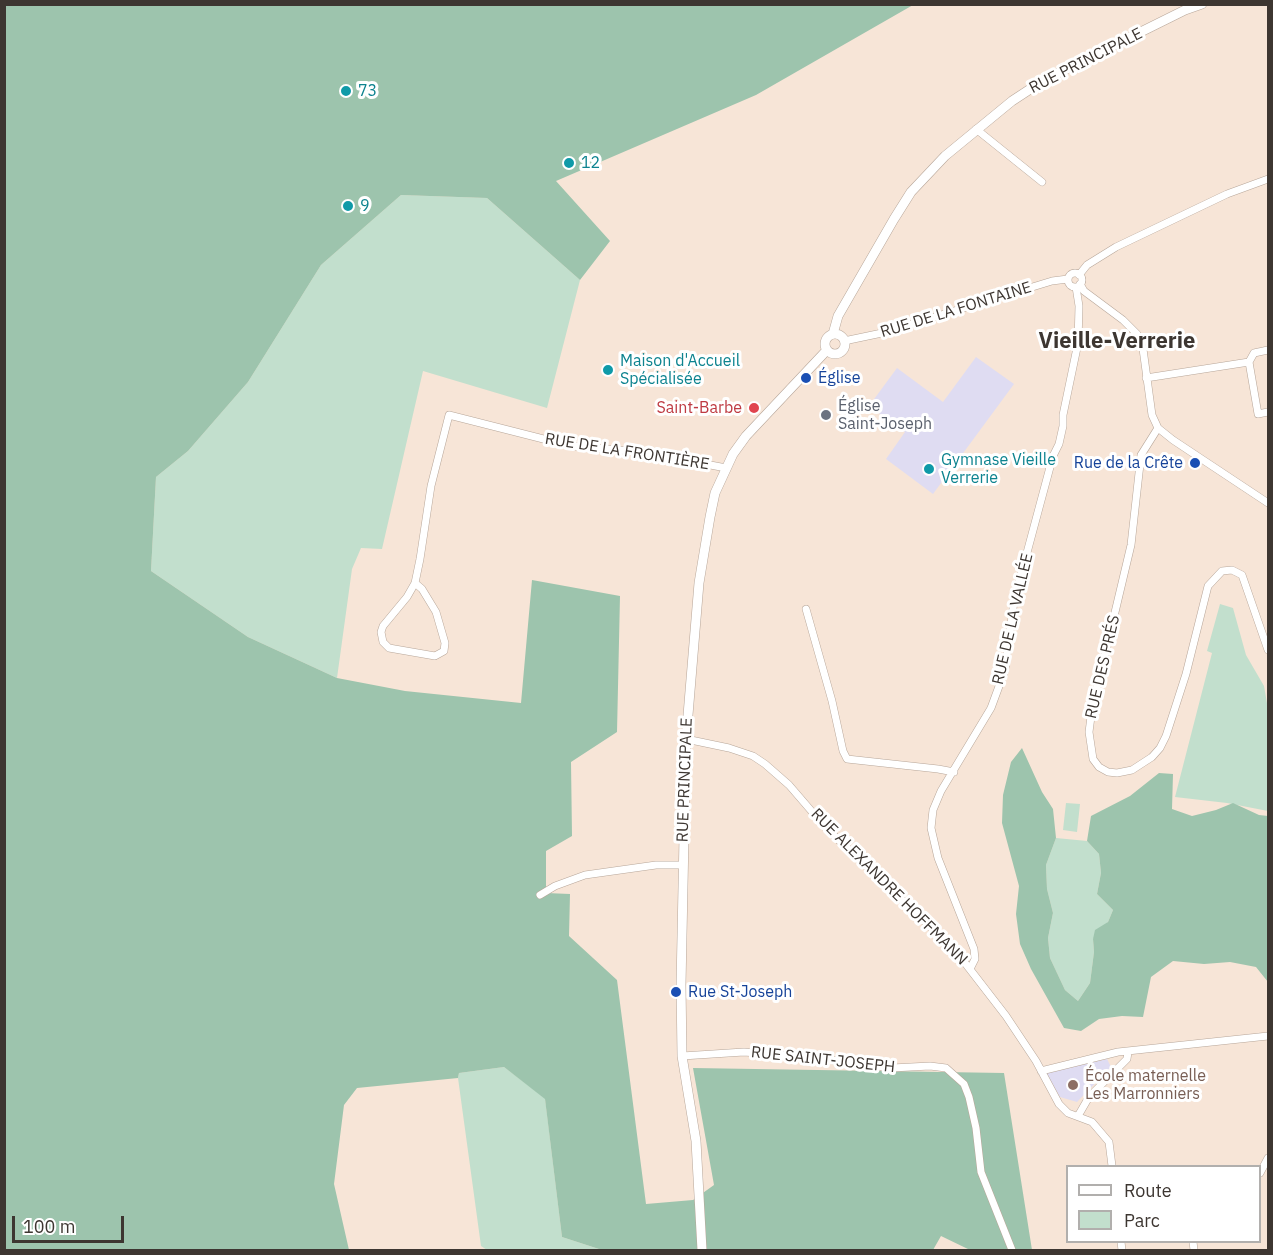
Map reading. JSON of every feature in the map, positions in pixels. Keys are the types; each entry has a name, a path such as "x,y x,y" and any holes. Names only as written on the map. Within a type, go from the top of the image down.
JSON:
{"street":[{"name":"RUE PRINCIPALE","path":"833,334 838,316 911,192 945,156 1012,101 1044,80 1185,10 1203,4"},
{"path":"976,129 1042,182"},
{"name":"RUE DE LA FONTAINE","path":"844,341 882,333 1052,281 1068,279 1073,273 1079,275 1087,265 1116,247 1227,194 1269,179"},
{"path":"1078,286 1082,281 1079,275"},
{"path":"1068,279 1071,286 1078,286 1110,309 1137,334 1143,349 1152,416 1158,428 1269,503"},
{"name":"RUE DE LA VALLÉE","path":"970,969 975,959 974,950 938,858 931,828 933,810 941,791 992,708 1005,670 1014,601 1063,426 1063,415 1078,343 1078,286"},
{"path":"833,334 840,335 844,341 844,346 839,353 826,350 825,340 833,334"},
{"name":"RUE PRINCIPALE","path":"702,1251 696,1141 682,1056 682,865 686,739 694,627 704,555 716,494 726,468 746,436 826,350"},
{"path":"1269,350 1254,353 1249,362 1258,414 1269,412"},
{"path":"1146,378 1249,362"},
{"name":"RUE DE LA FRONTIÈRE","path":"415,583 432,486 449,415 571,446 643,452 726,468"},
{"name":"RUE DES PRÉS","path":"1158,428 1141,455 1131,545 1092,709 1089,732 1093,759 1099,767 1108,772 1117,773 1132,770 1152,757 1160,748 1166,736 1185,674 1208,586 1222,571 1232,570 1242,575 1269,650"},
{"path":"415,583 422,589 435,612 445,643 444,651 435,656 389,648 383,642 381,632 383,626 407,597 415,583"},
{"path":"806,609 847,759 954,772"},
{"name":"RUE ALEXANDRE HOFFMANN","path":"686,739 729,748 753,756 765,764 789,785 826,828 955,950 1006,1016 1059,1104 1068,1113 1092,1122 1109,1142 1112,1165"},
{"path":"540,895 555,886 585,874 656,865 682,865"},
{"path":"1041,1071 1118,1052 1269,1036"},
{"name":"RUE SAINT-JOSEPH","path":"682,1056 744,1052 808,1057 892,1068 930,1066 946,1068 964,1084 969,1097 981,1172 1012,1251"},
{"path":"1078,1116 1089,1097 1127,1059 1128,1052"},
{"path":"1261,1171 1269,1158"}],"shaded area":[{"path":"976,357 1014,384 933,494 886,459 905,432 869,406 897,368 943,402"},
{"name":"École maternelle Les Marronniers","path":"1107,1059 1111,1067 1077,1102 1060,1097 1046,1073"}],"green space":[{"path":"5,5 913,5 756,95 556,181 610,241 580,280 487,198 401,195 321,265 248,382 188,451 156,477 151,571 248,637 337,678 405,691 521,703 532,580 620,596 617,732 571,762 572,836 546,851 546,893 570,894 569,936 617,980 646,1204 693,1200 714,1185 693,1068 1004,1073 1032,1250 970,1250 941,1236 933,1250 602,1250 562,1237 545,1099 504,1067 459,1073 458,1078 357,1088 344,1105 334,1184 349,1250 5,1250"},
{"path":"401,195 487,198 580,280 547,408 423,371 382,549 361,548 352,569 337,678 248,637 151,571 156,477 188,451 248,382 321,265"},
{"path":"1220,604 1233,608 1246,655 1264,686 1268,709 1268,811 1227,803 1175,797 1212,653 1207,651"},
{"path":"1022,748 1042,792 1053,809 1056,838 1046,865 1047,889 1053,913 1048,938 1050,958 1065,990 1078,1001 1090,983 1095,930 1108,922 1113,910 1097,894 1101,873 1099,854 1087,841 1091,816 1130,796 1159,773 1173,774 1172,809 1192,816 1233,803 1259,815 1268,816 1268,982 1256,967 1230,962 1204,964 1173,961 1151,977 1143,1017 1122,1016 1099,1019 1081,1031 1064,1028 1031,969 1020,944 1016,914 1019,886 1002,823 1003,795 1011,762"},
{"path":"1066,803 1080,804 1077,832 1063,830"},
{"path":"1056,838 1087,841 1099,854 1101,873 1097,894 1113,910 1108,922 1093,939 1094,952 1090,983 1078,1001 1065,990 1050,958 1048,938 1053,913 1047,889 1046,865"},
{"path":"504,1067 545,1098 562,1237 602,1250 487,1250 481,1246 458,1078 459,1073"}],"place":[{"name":"73","path":"346,91"},
{"name":"12","path":"569,163"},
{"name":"9","path":"348,206"},
{"name":"Maison d'Accueil Spécialisée","path":"608,370"},
{"name":"Église","path":"806,378"},
{"name":"Saint-Barbe","path":"754,408"},
{"name":"Église Saint-Joseph","path":"826,415"},
{"name":"Rue de la Crête","path":"1195,463"},
{"name":"Gymnase Vieille Verrerie","path":"929,469"},
{"name":"Rue St-Joseph","path":"676,992"},
{"name":"École maternelle Les Marronniers","path":"1073,1085"}],"district":[{"name":"Vieille-Verrerie","path":"1117,342"}]}
